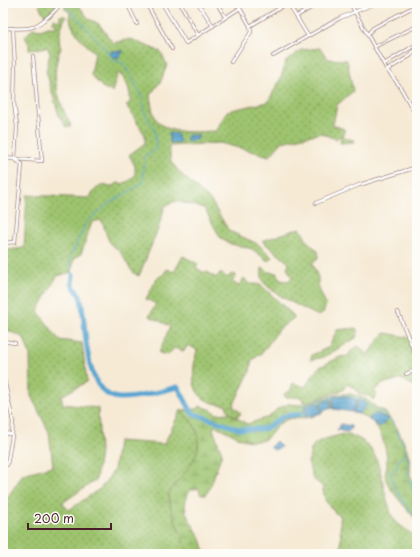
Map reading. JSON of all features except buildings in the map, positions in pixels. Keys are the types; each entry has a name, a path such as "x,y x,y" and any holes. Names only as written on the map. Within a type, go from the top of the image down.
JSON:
{"street":[{"path":"3,28 33,27 54,13 61,3"},
{"path":"127,3 137,24"},
{"path":"146,3 172,49"},
{"path":"162,3 184,42 188,43 226,17 238,5 243,3"},
{"path":"180,3 198,35"},
{"path":"198,3 213,26"},
{"path":"217,3 226,17"},
{"path":"250,26 288,3 308,36"},
{"path":"297,16 319,3"},
{"path":"350,3 387,70 417,116"},
{"path":"273,56 308,36 376,3"},
{"path":"231,62 251,35 250,26 238,5"},
{"path":"368,35 373,28 417,5"},
{"path":"374,47 417,26"},
{"path":"13,28 16,66 14,103 17,126 14,159"},
{"path":"384,64 417,45"},
{"path":"387,70 410,56 417,45"},
{"path":"3,187 4,159 42,161 33,56"},
{"path":"3,243 15,242 22,164 14,159"},
{"path":"316,203 359,186 417,167"},
{"path":"398,312 417,358"},
{"path":"3,341 16,343"},
{"path":"412,347 417,345"},
{"path":"406,374 417,369"},
{"path":"3,374 13,422 7,466"},
{"path":"3,433 12,435"}],"green space":[{"path":"42,3 55,3 57,5 52,14 45,16 39,6"},
{"path":"65,3 79,6 89,19 99,24 113,43 131,39 161,52 167,65 161,81 150,95 153,112 155,117 166,128 182,132 216,131 227,111 268,102 281,78 286,61 301,50 320,48 328,59 347,60 353,91 337,105 333,125 344,129 344,138 354,140 354,142 340,143 341,135 336,139 320,133 282,142 270,156 220,143 169,146 171,162 182,175 211,201 229,231 258,244 272,257 268,261 252,249 231,244 221,239 204,208 176,201 165,206 158,229 139,276 130,269 120,252 109,241 101,220 92,222 81,254 74,259 72,272 57,276 38,311 59,340 82,343 87,382 61,396 63,404 98,408 100,452 96,480 62,503 69,510 101,488 114,470 118,441 164,444 181,410 195,427 198,436 197,452 194,460 174,486 189,554 3,554 3,504 23,474 53,466 49,432 31,396 30,355 24,338 3,328 3,262 7,250 24,248 27,195 89,198 96,189 103,185 110,187 118,183 122,184 129,181 135,175 135,166 129,155 145,143 145,135 126,105 130,103 130,99 126,82 118,73 112,92 102,87 91,75 95,52 81,40 77,34 71,23 70,12 65,9"},
{"path":"63,15 66,17 60,32 59,41 61,48 57,58 55,78 62,106 71,126 66,127 59,116 46,71 50,53 47,47 29,50 29,44 25,37 33,28 40,30 48,27 56,27 56,24 51,22 54,19 59,21 60,16"},
{"path":"300,228 307,241 318,251 318,258 312,263 318,277 318,286 326,305 323,313 319,316 272,290 262,278 262,268 268,272 277,273 280,280 288,281 292,277 287,268 289,263 262,241"},
{"path":"183,256 198,264 196,268 205,273 206,271 216,278 220,273 228,278 231,274 236,275 232,282 239,286 244,278 249,284 257,284 262,286 295,317 279,329 262,353 252,360 250,371 233,406 241,413 238,417 229,413 226,405 205,400 195,388 194,371 197,350 188,345 184,351 174,348 168,355 159,353 170,326 149,316 156,304 146,299 157,278 163,275 167,269 174,272"},
{"path":"356,328 358,332 356,338 324,357 310,360 312,355 329,347 337,330"},
{"path":"385,333 417,339 417,387 400,379 382,384 374,391 377,395 373,400 369,396 358,394 356,388 346,384 343,390 308,402 303,402 302,397 285,397 284,394 290,391 293,383 305,387 318,368 340,357 348,356 351,351 358,346 364,351 365,357"},
{"path":"339,394 351,394 364,398 377,408 384,411 397,428 406,447 410,461 410,475 417,489 417,521 395,495 385,478 387,462 386,452 384,442 378,429 371,421 360,414 333,408 311,417 285,420 276,427 269,436 260,441 241,439 215,426 213,429 222,453 211,485 206,495 201,495 198,488 189,491 185,505 186,513 202,541 204,554 189,554 172,513 168,495 191,464 198,447 198,437 195,427 181,410 198,409 200,406 210,409 217,414 229,413 247,424 269,417 277,409 288,404 300,405"},
{"path":"342,434 355,437 365,443 372,451 377,460 393,518 407,531 417,537 417,554 341,554 340,515 335,513 325,500 322,486 313,479 308,462 311,450 315,443"}],"water":[{"path":"111,51 124,51 118,58 109,53"},
{"path":"169,133 177,134 180,142 170,143"},
{"path":"187,135 198,135 198,139 187,142"},
{"path":"342,396 357,400 352,412 333,409 333,398"},
{"path":"331,399 331,408 323,411 320,403"},
{"path":"359,399 367,405 359,414 353,413"},
{"path":"318,403 322,413 306,417 305,406"},
{"path":"376,413 389,419 380,427 368,419"},
{"path":"341,424 351,426 351,429 347,432 337,430"},
{"path":"276,441 281,447 274,450 270,447"}],"waterway":[{"path":"64,3 103,46 112,59 124,64 141,94 145,113 155,131 156,149 144,157 143,183 108,204 86,223 69,260 73,275"},
{"path":"73,275 72,284 81,300 86,343 93,375 100,387 110,395 123,398 137,397 178,387 192,413 239,429 265,429 284,416 301,414"},
{"path":"301,414 304,412 303,405 341,395 361,399 373,410 383,412 391,420 406,450 405,453 409,462 407,474 412,489 417,496"},
{"path":"405,453 398,461 397,468 390,472 397,491 417,518"}]}
